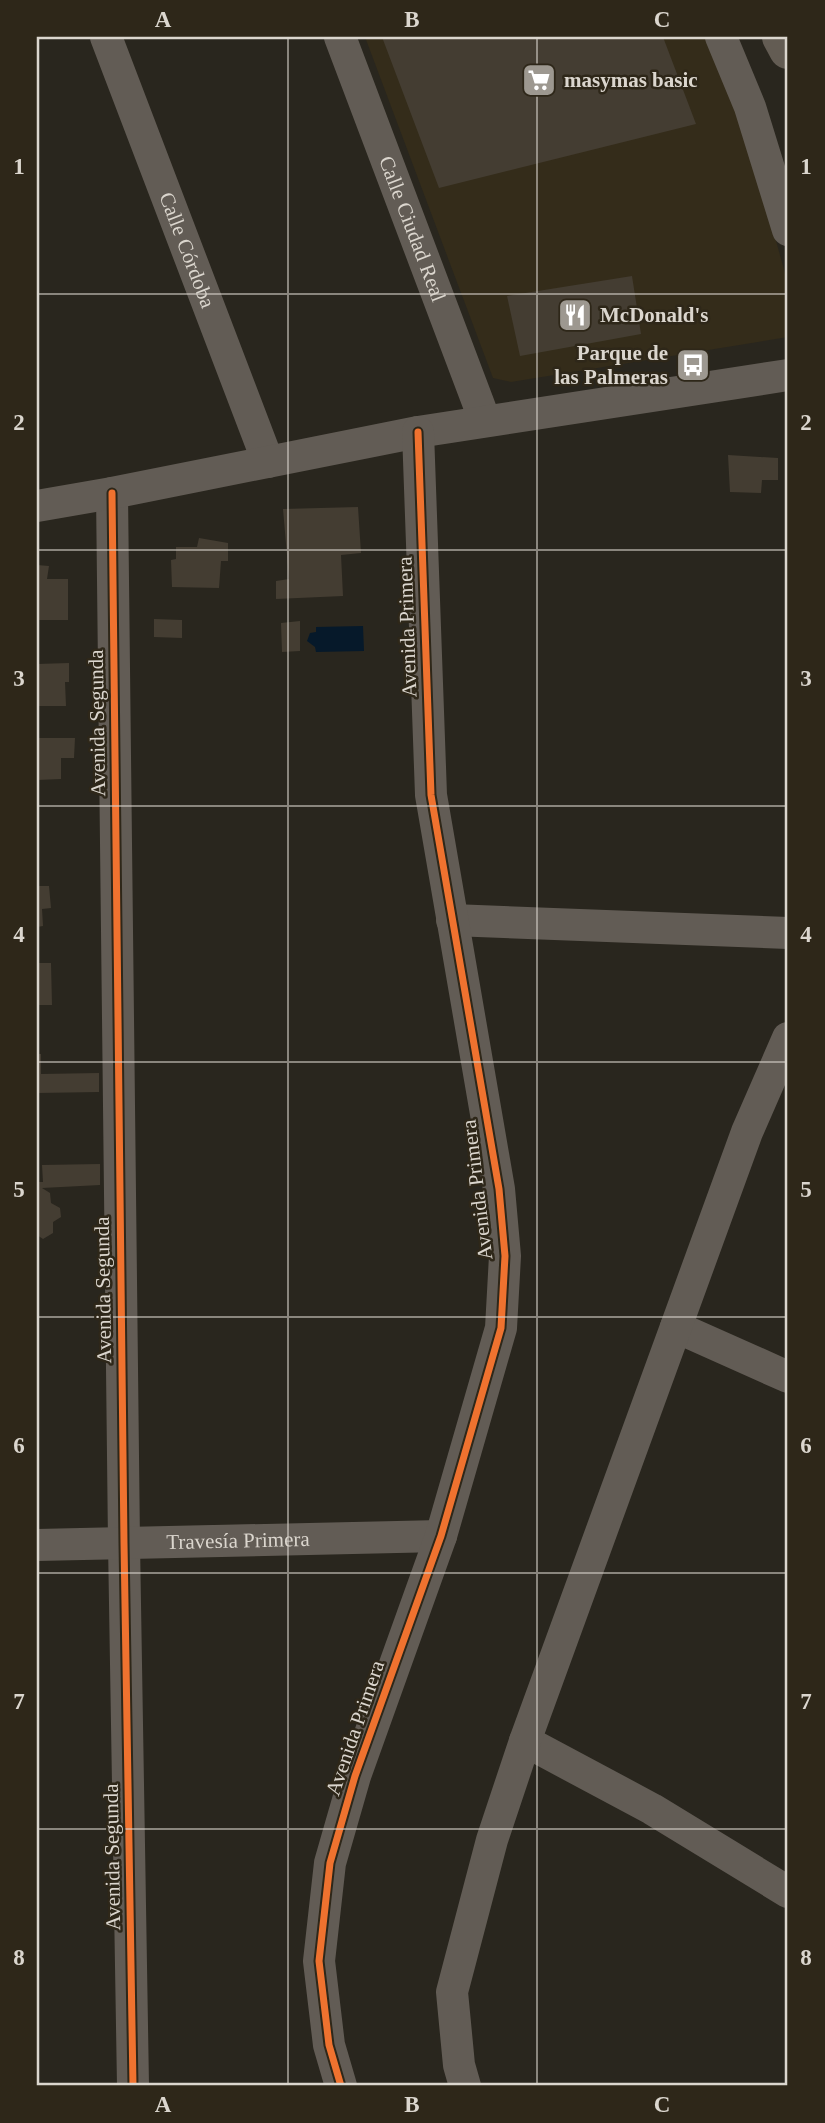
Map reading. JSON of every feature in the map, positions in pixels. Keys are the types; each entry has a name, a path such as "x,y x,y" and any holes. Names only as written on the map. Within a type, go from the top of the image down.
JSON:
{"main road":[{"path":"781,37 788,50"}],"street":[{"name":"Calle Córdoba","path":"106,37 268,462"},
{"name":"Calle Ciudad Real","path":"340,37 485,421"},
{"path":"721,37 750,107 788,230"},
{"path":"757,379 788,356"},
{"path":"37,506 418,432 788,375"},
{"name":"Avenida Primera","path":"341,2086 329,2045 319,1961 330,1863 355,1776 441,1536 501,1328 505,1256 499,1189 431,795 418,432"},
{"name":"Avenida Segunda","path":"112,493 133,2086"},
{"path":"452,920 788,933"},
{"path":"465,2086 459,2065 452,1992 492,1840 525,1741 747,1132 788,1038"},
{"path":"676,1327 788,1377"},
{"name":"Travesía Primera","path":"37,1545 441,1536"},
{"path":"525,1741 652,1809 788,1892"}],"shaded area":[{"path":"365,37 708,37 738,104 788,284 788,337 511,382 493,378"}],"water":[{"path":"363,626 364,651 316,652 315,647 307,641 310,633 316,632 316,627"}],"building":[{"name":"masymas basic","path":"382,37 663,37 696,124 439,188"},
{"name":"McDonald's","path":"632,276 641,334 520,356 507,296"},
{"path":"728,455 778,458 778,480 762,480 761,493 730,492"},
{"path":"358,507 361,553 341,555 343,596 276,599 276,581 289,579 283,509"},
{"path":"199,538 228,543 228,561 221,561 219,588 172,587 171,560 176,559 176,547 197,547"},
{"path":"37,565 49,566 47,579 68,579 68,620 37,620"},
{"path":"154,619 182,620 182,638 154,637"},
{"path":"300,621 300,651 282,652 281,623"},
{"path":"69,663 69,682 65,682 66,706 37,706 37,664"},
{"path":"37,738 75,738 74,758 61,758 61,779 37,780"},
{"path":"37,886 49,886 51,908 42,909 43,926 37,927"},
{"path":"37,963 51,963 52,1005 37,1005"},
{"path":"37,1054 41,1054 41,1074 99,1073 99,1092 37,1093"},
{"path":"100,1164 100,1185 42,1188 50,1193 51,1203 60,1208 61,1217 53,1222 53,1233 43,1239 37,1235 37,1182 43,1182 42,1165"}],"cycle path":[{"path":"341,2086 329,2045 319,1961 330,1863 355,1776 441,1536 501,1328 505,1256 499,1189 431,795 418,432"},
{"path":"112,493 133,2086"}],"place":[{"name":"masymas basic","path":"539,80"},
{"name":"McDonald's","path":"575,315"},
{"name":"Parque de las Palmeras","path":"693,365"}]}
